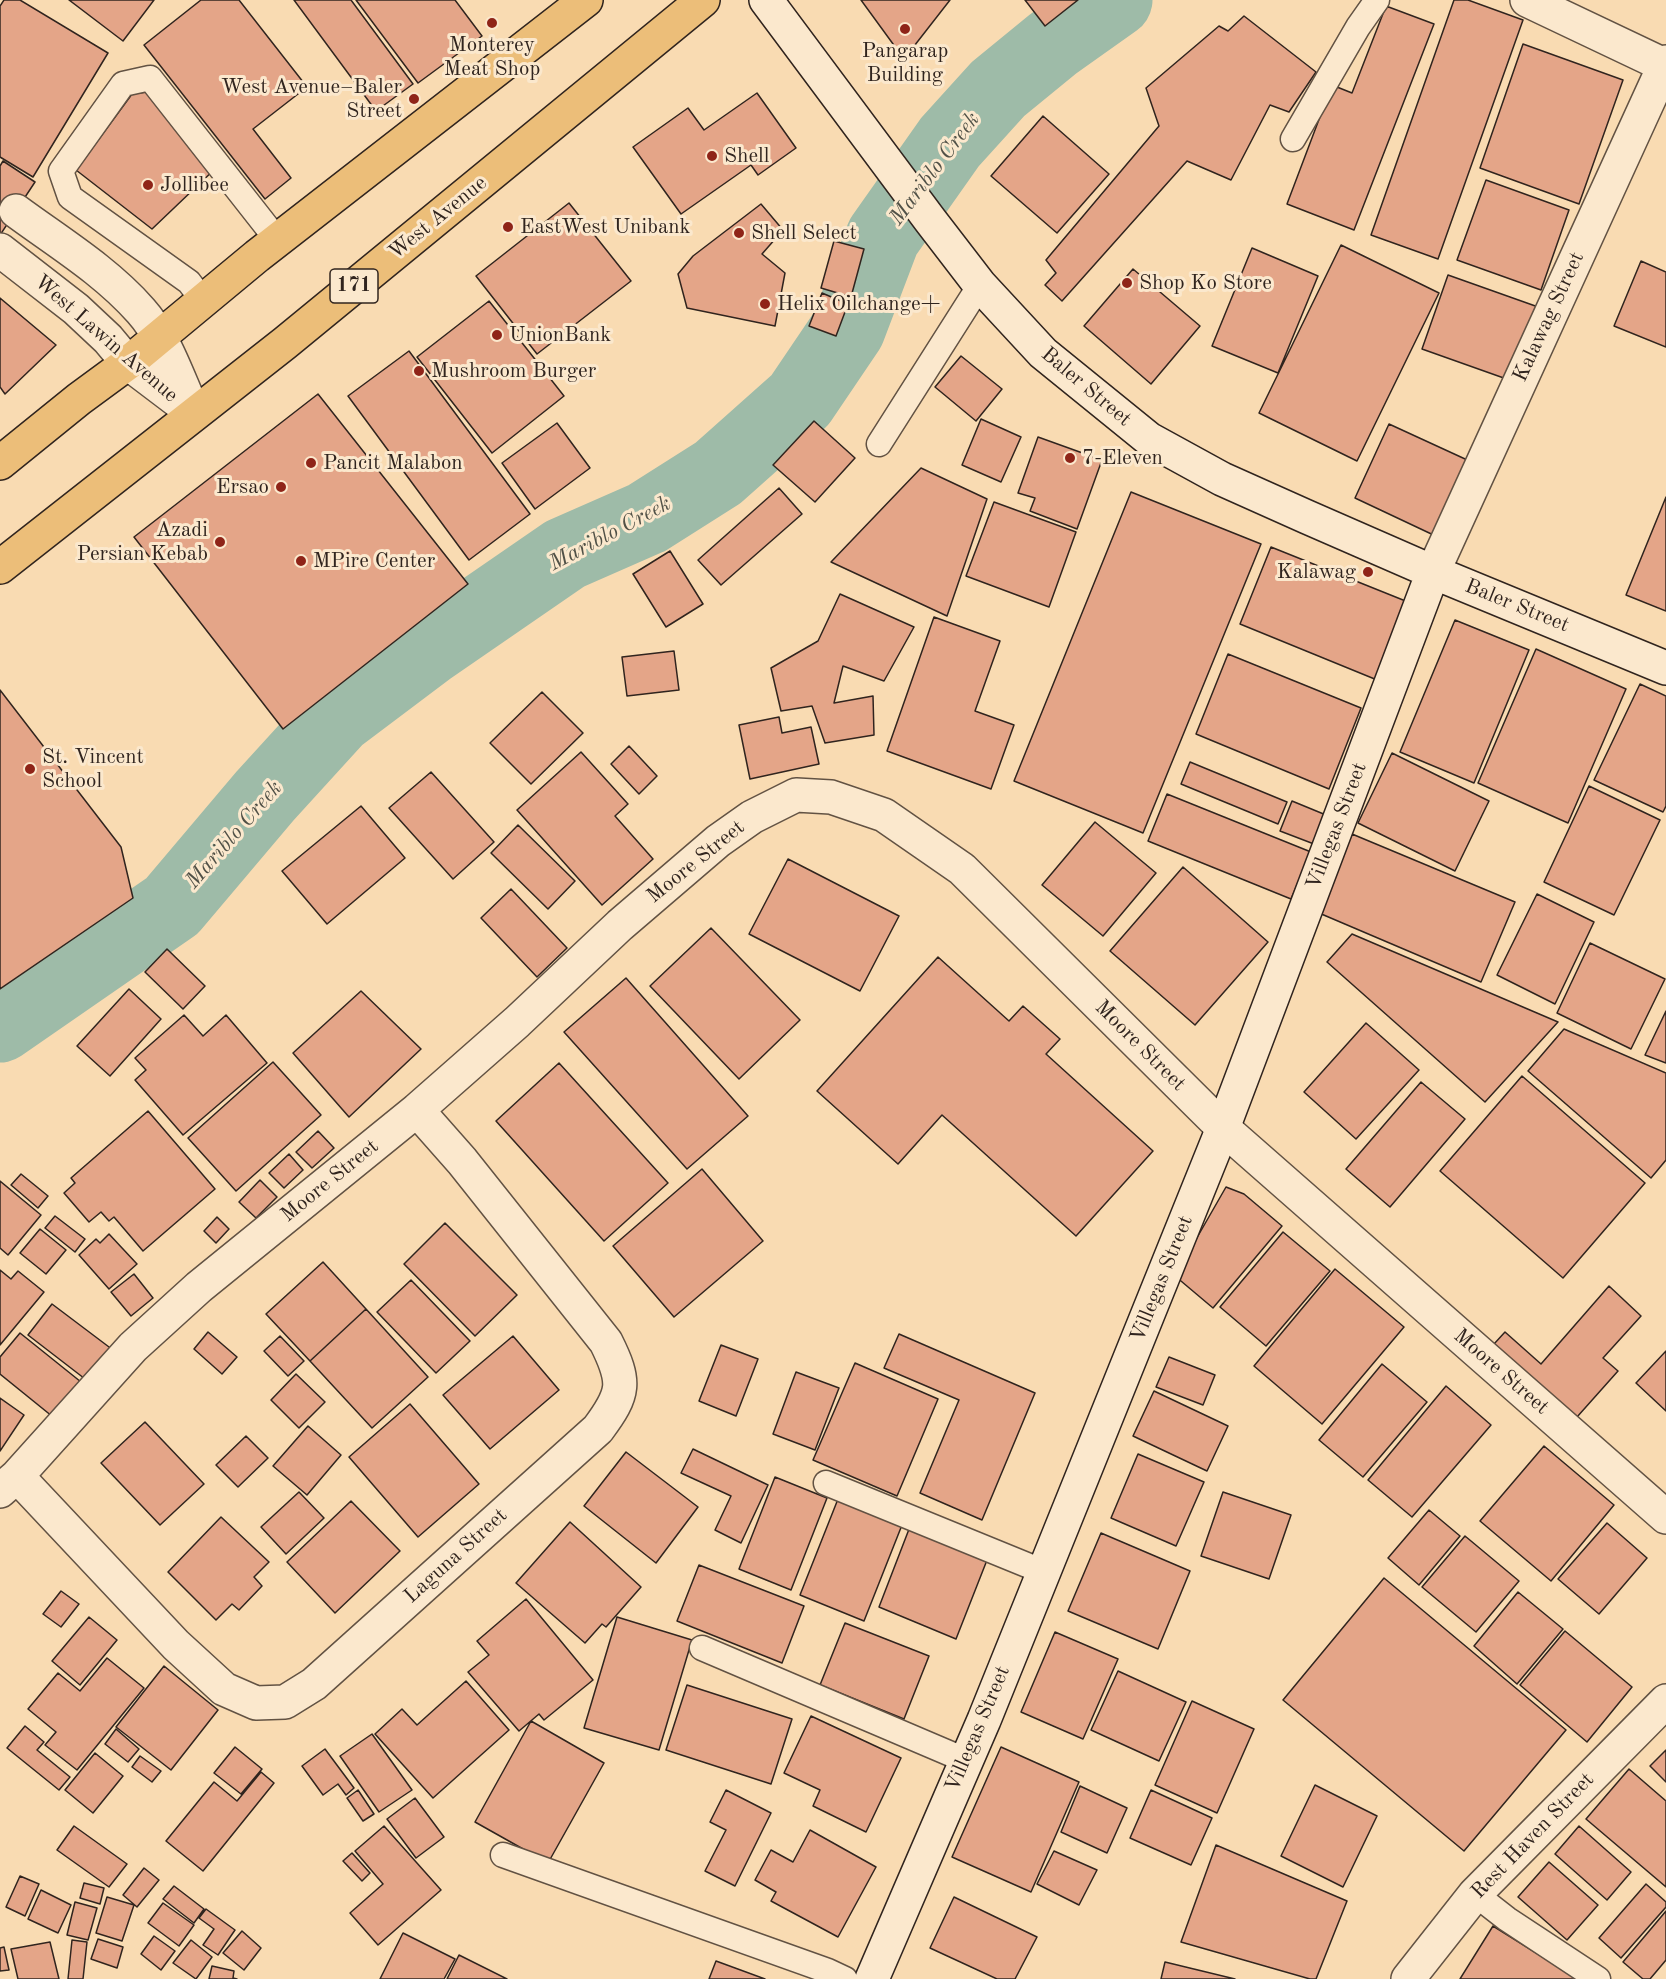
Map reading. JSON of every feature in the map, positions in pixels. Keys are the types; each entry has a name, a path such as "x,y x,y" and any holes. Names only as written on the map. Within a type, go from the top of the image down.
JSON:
{"main road":[{"path":"0,464 204,302 256,256 586,0"},
{"name":"West Avenue","path":"0,567 285,343 704,0"}],"street":[{"name":"Baler Street","path":"766,0 981,285 1043,353 1149,439 1222,479 1433,572 1666,668"},
{"path":"1527,0 1665,64"},
{"name":"Kalawag Street","path":"1433,572 1665,64"},
{"name":"West Lawin Avenue","path":"16,211 101,273 141,311 159,336 194,413"},
{"name":"West Lawin Avenue","path":"0,250 76,309 108,339 128,363 194,413"},
{"name":"Villegas Street","path":"872,1979 984,1720 1223,1128 1433,572"},
{"name":"Moore Street","path":"8,1484 133,1347 199,1287 417,1110 517,1022 620,926 718,841 752,817 796,795 831,796 884,815 962,869 1223,1128 1666,1517"},
{"name":"Laguna Street","path":"8,1484 224,1689 256,1703 285,1702 314,1684 598,1429 620,1393 618,1367 606,1342 462,1161 417,1110"},
{"name":"Rest Haven Street","path":"1408,1979 1475,1894 1666,1701"}],"lane":[{"path":"1293,139 1358,27 1377,0"},
{"path":"204,302 189,282 70,197 62,171 123,84 150,78 278,241"},
{"path":"879,444 981,285"},
{"path":"826,1483 1044,1572"},
{"path":"702,1648 965,1760"},
{"path":"503,1855 845,1979"},
{"path":"1475,1894 1508,1919 1598,1979"}],"building":[{"path":"4,0 20,0 108,53 33,177 0,157 0,6"},
{"path":"69,0 154,0 123,41"},
{"path":"201,0 239,0 307,87 253,129 291,178 265,199 144,45"},
{"path":"294,0 351,0 413,84 376,111"},
{"path":"356,0 455,0 482,36 418,83"},
{"name":"Pangarap Building","path":"861,0 950,0 904,59"},
{"path":"1025,0 1078,0 1045,26"},
{"path":"1454,0 1468,0 1523,20 1438,259 1371,235"},
{"path":"1386,6 1434,24 1354,230 1287,204 1332,85 1352,93"},
{"path":"1244,16 1316,72 1289,112 1270,105 1231,180 1187,161 1062,301 1045,285 1056,273 1046,260 1159,126 1146,88 1219,26 1228,31"},
{"path":"1523,44 1623,80 1579,204 1480,168"},
{"path":"154,91 217,167 152,229 76,170 132,94"},
{"name":"Shell","path":"757,93 796,148 758,175 751,165 681,214 633,147 688,108 704,130"},
{"path":"1043,116 1109,174 1057,233 991,176"},
{"path":"3,161 35,182 0,235 0,166"},
{"path":"1486,180 1569,210 1541,290 1457,260"},
{"path":"569,203 631,281 537,354 476,276"},
{"path":"761,204 783,230 762,254 785,273 775,326 687,308 678,274 693,256"},
{"path":"834,241 864,249 851,297 821,288"},
{"path":"1341,245 1439,293 1357,461 1259,413"},
{"path":"1252,248 1318,276 1278,373 1212,346"},
{"path":"1641,261 1666,272 1666,347 1614,326"},
{"path":"1133,269 1200,326 1151,384 1084,326"},
{"path":"1448,275 1541,308 1515,382 1422,349"},
{"path":"822,293 848,304 836,336 809,326"},
{"path":"0,298 56,345 5,394 0,387"},
{"path":"489,301 564,396 492,453 417,357"},
{"path":"409,351 530,514 469,560 348,396"},
{"path":"961,356 1002,389 976,421 935,387"},
{"name":"MPire Center","path":"318,394 468,584 283,729 134,537"},
{"path":"981,419 1021,437 1001,482 962,465"},
{"path":"814,421 855,458 815,502 773,465"},
{"path":"557,423 590,468 535,509 502,463"},
{"path":"1389,424 1476,464 1442,539 1355,498"},
{"path":"1038,437 1102,460 1077,529 1030,511 1035,498 1018,493"},
{"path":"921,468 987,499 947,616 831,562"},
{"path":"779,488 802,514 721,585 698,560"},
{"path":"1131,492 1261,544 1143,833 1014,781"},
{"path":"1666,497 1666,611 1626,595"},
{"path":"994,502 1076,532 1049,607 966,576"},
{"path":"1271,547 1413,604 1382,682 1240,624"},
{"path":"670,551 703,604 666,627 633,574"},
{"path":"840,594 914,627 884,681 843,666 834,703 873,696 874,735 825,743 812,706 781,711 771,668 818,641"},
{"path":"934,617 1000,641 975,711 1014,725 991,789 887,751"},
{"path":"1455,620 1529,650 1474,783 1400,752"},
{"path":"1536,649 1626,689 1568,823 1478,783"},
{"path":"674,651 679,690 627,696 622,657"},
{"path":"1228,654 1361,708 1329,789 1196,734"},
{"path":"1640,684 1666,696 1666,806 1663,812 1594,780"},
{"name":"St. Vincent School","path":"0,690 121,847 133,898 0,989"},
{"path":"542,692 583,733 531,784 490,743"},
{"path":"779,717 782,733 811,727 819,764 750,779 739,725"},
{"path":"629,746 657,776 639,794 611,764"},
{"path":"581,752 628,804 615,816 653,859 602,905 517,810"},
{"path":"1392,753 1489,801 1455,871 1358,823"},
{"path":"1190,762 1287,802 1278,824 1181,784"},
{"path":"431,772 494,842 453,879 389,808"},
{"path":"1589,786 1660,820 1614,915 1544,882"},
{"path":"1167,794 1311,852 1291,899 1148,841"},
{"path":"1292,801 1326,815 1314,844 1280,831"},
{"path":"361,806 405,858 327,924 282,871"},
{"path":"1095,822 1156,873 1103,936 1042,885"},
{"path":"518,825 575,881 548,909 491,853"},
{"path":"1352,834 1515,902 1481,982 1319,913"},
{"path":"788,859 899,916 860,991 749,934"},
{"path":"1183,867 1268,942 1195,1025 1110,951"},
{"path":"511,889 567,948 537,977 481,918"},
{"path":"1537,894 1594,922 1555,1004 1497,975"},
{"path":"711,928 800,1020 739,1079 650,986"},
{"path":"1352,934 1558,1022 1485,1102 1327,962"},
{"path":"1590,943 1665,979 1631,1049 1557,1013"},
{"path":"167,949 205,986 183,1009 145,972"},
{"path":"938,957 1009,1021 1023,1006 1060,1039 1046,1054 1153,1151 1076,1236 942,1115 898,1164 817,1091"},
{"path":"626,978 748,1116 687,1169 564,1032"},
{"path":"129,989 161,1019 110,1076 77,1046"},
{"path":"361,991 421,1049 349,1117 293,1053"},
{"path":"1666,1011 1666,1063 1645,1055"},
{"path":"184,1015 203,1036 226,1015 267,1063 183,1135 135,1080 146,1070 135,1058"},
{"path":"1366,1023 1419,1070 1356,1139 1304,1092"},
{"path":"1564,1029 1666,1073 1666,1160 1651,1178 1528,1071"},
{"path":"273,1062 321,1115 236,1191 188,1138"},
{"path":"559,1063 668,1183 604,1241 496,1121"},
{"path":"1522,1076 1645,1183 1563,1278 1440,1171"},
{"path":"1421,1082 1465,1119 1390,1207 1346,1169"},
{"path":"148,1111 215,1189 143,1251 114,1217 109,1221 101,1212 89,1222 64,1193 75,1183 71,1178"},
{"path":"318,1131 334,1148 312,1168 296,1152"},
{"path":"289,1154 303,1170 284,1188 269,1173"},
{"path":"702,1169 763,1241 674,1317 613,1246"},
{"path":"21,1174 48,1196 38,1208 11,1185"},
{"path":"260,1180 277,1197 256,1218 239,1202"},
{"path":"0,1181 41,1215 8,1255 0,1248"},
{"path":"1226,1187 1244,1194 1282,1226 1213,1308 1175,1276"},
{"path":"55,1216 85,1239 75,1252 45,1228"},
{"path":"217,1217 229,1229 216,1243 204,1231"},
{"path":"445,1223 517,1295 475,1336 404,1264"},
{"path":"40,1229 66,1250 46,1274 20,1253"},
{"path":"1283,1232 1330,1271 1266,1346 1220,1307"},
{"path":"109,1234 137,1264 109,1289 79,1255 96,1239 100,1243"},
{"path":"323,1262 366,1309 310,1361 266,1314"},
{"path":"1335,1269 1404,1327 1322,1424 1254,1366"},
{"path":"0,1270 11,1279 18,1271 44,1292 0,1345"},
{"path":"134,1274 153,1298 131,1316 111,1292"},
{"path":"411,1280 470,1341 436,1373 377,1312"},
{"path":"1609,1286 1641,1316 1603,1358 1618,1371 1577,1417 1494,1344 1505,1332 1541,1364"},
{"path":"52,1304 113,1350 89,1382 28,1335"},
{"path":"366,1309 428,1377 372,1428 310,1361"},
{"path":"208,1332 237,1357 222,1374 194,1349"},
{"path":"20,1333 86,1386 58,1421 0,1374 0,1357"},
{"path":"899,1334 1035,1393 982,1520 920,1493 959,1400 884,1368"},
{"path":"280,1336 304,1361 288,1376 264,1351"},
{"path":"513,1336 559,1390 490,1449 443,1395"},
{"path":"721,1345 758,1359 736,1416 699,1401"},
{"path":"1666,1351 1666,1411 1636,1383"},
{"path":"1169,1357 1215,1375 1203,1405 1156,1387"},
{"path":"855,1363 938,1399 897,1496 813,1460"},
{"path":"1382,1364 1427,1402 1363,1477 1319,1440"},
{"path":"796,1372 839,1388 815,1450 773,1434"},
{"path":"296,1374 325,1402 299,1428 271,1400"},
{"path":"1446,1386 1491,1425 1412,1517 1368,1480"},
{"path":"1154,1391 1228,1426 1207,1471 1133,1436"},
{"path":"0,1398 24,1415 0,1451"},
{"path":"410,1404 479,1484 418,1537 349,1457"},
{"path":"145,1422 204,1484 160,1525 101,1463"},
{"path":"308,1426 341,1455 307,1495 273,1466"},
{"path":"246,1436 268,1458 238,1487 216,1465"},
{"path":"1544,1446 1614,1505 1551,1581 1480,1521"},
{"path":"693,1449 768,1485 741,1543 715,1530 731,1496 681,1473"},
{"path":"626,1452 698,1507 656,1563 584,1506"},
{"path":"1138,1454 1204,1482 1176,1546 1111,1518"},
{"path":"775,1477 827,1498 791,1590 739,1569"},
{"path":"299,1492 324,1518 286,1554 261,1527"},
{"path":"1223,1492 1291,1515 1269,1579 1201,1556"},
{"path":"838,1499 902,1525 864,1621 800,1595"},
{"path":"351,1501 400,1551 335,1613 287,1562"},
{"path":"1429,1510 1460,1536 1419,1585 1388,1558"},
{"path":"221,1517 269,1562 254,1577 262,1586 239,1610 232,1604 216,1620 168,1572"},
{"path":"570,1522 641,1587 606,1627 602,1624 585,1643 516,1583"},
{"path":"1607,1523 1647,1558 1599,1614 1558,1579"},
{"path":"911,1524 989,1555 956,1639 879,1607"},
{"path":"1101,1533 1190,1571 1158,1649 1068,1611"},
{"path":"1465,1536 1519,1581 1476,1632 1422,1587"},
{"path":"699,1565 804,1606 782,1663 677,1621"},
{"path":"1384,1578 1566,1730 1464,1851 1283,1700"},
{"path":"61,1591 79,1604 61,1627 43,1614"},
{"path":"1518,1592 1563,1629 1517,1684 1474,1646"},
{"path":"526,1599 593,1680 544,1720 539,1714 519,1731 468,1672 489,1655 477,1641"},
{"path":"89,1617 117,1640 80,1685 52,1661"},
{"path":"617,1617 692,1640 659,1750 584,1728"},
{"path":"845,1623 929,1656 904,1719 820,1685"},
{"path":"1565,1631 1632,1687 1587,1742 1520,1685"},
{"path":"1055,1632 1118,1659 1083,1739 1021,1712"},
{"path":"107,1658 144,1688 77,1770 45,1745 56,1732 28,1709 58,1673 80,1691"},
{"path":"164,1666 218,1710 171,1770 116,1727"},
{"path":"1118,1671 1186,1702 1159,1761 1091,1730"},
{"path":"466,1681 509,1730 433,1798 375,1734 402,1709 417,1725"},
{"path":"687,1685 792,1719 771,1784 666,1750"},
{"path":"1192,1701 1254,1729 1217,1813 1155,1785"},
{"path":"811,1716 901,1758 866,1832 813,1806 820,1790 784,1773"},
{"path":"531,1721 604,1763 548,1863 475,1822"},
{"path":"25,1726 44,1742 37,1750 70,1777 59,1790 7,1748"},
{"path":"116,1729 139,1749 128,1762 105,1744"},
{"path":"372,1734 412,1790 379,1812 340,1756"},
{"path":"235,1747 262,1769 241,1794 214,1773"},
{"path":"1001,1747 1079,1782 1031,1892 952,1857"},
{"path":"325,1749 354,1788 346,1795 338,1784 323,1795 302,1766"},
{"path":"1666,1750 1666,1782 1650,1766"},
{"path":"95,1753 123,1776 93,1813 65,1790"},
{"path":"140,1756 161,1771 152,1782 132,1767"},
{"path":"1629,1769 1666,1801 1666,1887 1586,1819"},
{"path":"261,1772 274,1783 203,1871 166,1841 214,1782 237,1801"},
{"path":"1315,1785 1377,1816 1343,1887 1281,1856"},
{"path":"1080,1786 1127,1808 1107,1853 1061,1832"},
{"path":"358,1790 374,1814 363,1821 347,1798"},
{"path":"726,1790 771,1813 735,1886 705,1871 726,1830 710,1822"},
{"path":"1151,1790 1212,1818 1191,1865 1130,1838"},
{"path":"415,1798 444,1837 416,1858 387,1819"},
{"path":"74,1826 127,1864 109,1887 57,1850"},
{"path":"384,1826 441,1890 378,1945 350,1913 383,1884 355,1851"},
{"path":"1579,1826 1631,1872 1607,1900 1555,1854"},
{"path":"810,1830 876,1867 838,1937 771,1901 776,1892 755,1880 771,1850 793,1862"},
{"path":"1216,1845 1347,1901 1316,1979 1181,1942"},
{"path":"1054,1851 1097,1870 1079,1905 1037,1884"},
{"path":"352,1853 370,1873 362,1881 343,1861"},
{"path":"1549,1862 1598,1905 1567,1940 1518,1897"},
{"path":"144,1868 159,1880 137,1907 123,1895"},
{"path":"20,1876 39,1884 25,1916 6,1907"},
{"path":"84,1883 104,1888 100,1904 80,1898"},
{"path":"1646,1884 1666,1902 1666,1907 1621,1958 1599,1938"},
{"path":"174,1886 204,1909 194,1923 163,1899"},
{"path":"41,1890 71,1905 58,1933 28,1919"},
{"path":"107,1897 134,1905 122,1941 96,1933"},
{"path":"954,1897 1037,1937 1015,1979 997,1979 930,1948"},
{"path":"75,1902 97,1908 88,1940 67,1935"},
{"path":"163,1903 194,1925 179,1946 148,1923"},
{"path":"206,1909 235,1930 218,1955 203,1945 214,1929 199,1918"},
{"path":"1666,1911 1666,1960 1650,1979 1643,1979 1623,1962"},
{"path":"1493,1926 1578,1979 1460,1979"},
{"path":"242,1931 261,1948 244,1970 223,1953"},
{"path":"403,1933 455,1959 444,1979 380,1979"},
{"path":"154,1936 175,1951 161,1970 141,1954"},
{"path":"98,1939 123,1947 117,1968 91,1959"},
{"path":"72,1940 87,1942 83,1979 68,1979"},
{"path":"191,1940 212,1957 196,1979 173,1963"},
{"path":"50,1942 59,1979 18,1979 11,1949"},
{"path":"4,1947 9,1970 0,1971 0,1948"},
{"path":"459,1955 507,1979 447,1979"},
{"path":"716,1961 765,1979 709,1979"},
{"path":"1165,1962 1235,1979 1161,1979"},
{"path":"212,1966 234,1971 233,1978 237,1979 209,1979"}],"waterway":[{"name":"Mariblo Creek","path":"0,1025 172,906 265,796 337,717 430,647 565,554 647,518 718,473 800,400 848,329 883,237 950,142 998,89 1053,44 1115,0"}],"place":[{"name":"Monterey Meat Shop","path":"492,23"},
{"name":"Pangarap Building","path":"905,29"},
{"name":"West Avenue–Baler Street","path":"414,99"},
{"name":"Shell","path":"712,156"},
{"name":"Jollibee","path":"148,185"},
{"name":"EastWest Unibank","path":"508,227"},
{"name":"Shell Select","path":"739,233"},
{"name":"Shop Ko Store","path":"1127,283"},
{"name":"Helix Oilchange+","path":"765,304"},
{"name":"UnionBank","path":"497,335"},
{"name":"Mushroom Burger","path":"419,371"},
{"name":"7-Eleven","path":"1070,458"},
{"name":"Pancit Malabon","path":"311,463"},
{"name":"Ersao","path":"281,487"},
{"name":"Azadi Persian Kebab","path":"220,542"},
{"name":"MPire Center","path":"301,561"},
{"name":"Kalawag","path":"1368,572"},
{"name":"St. Vincent School","path":"30,769"}]}
